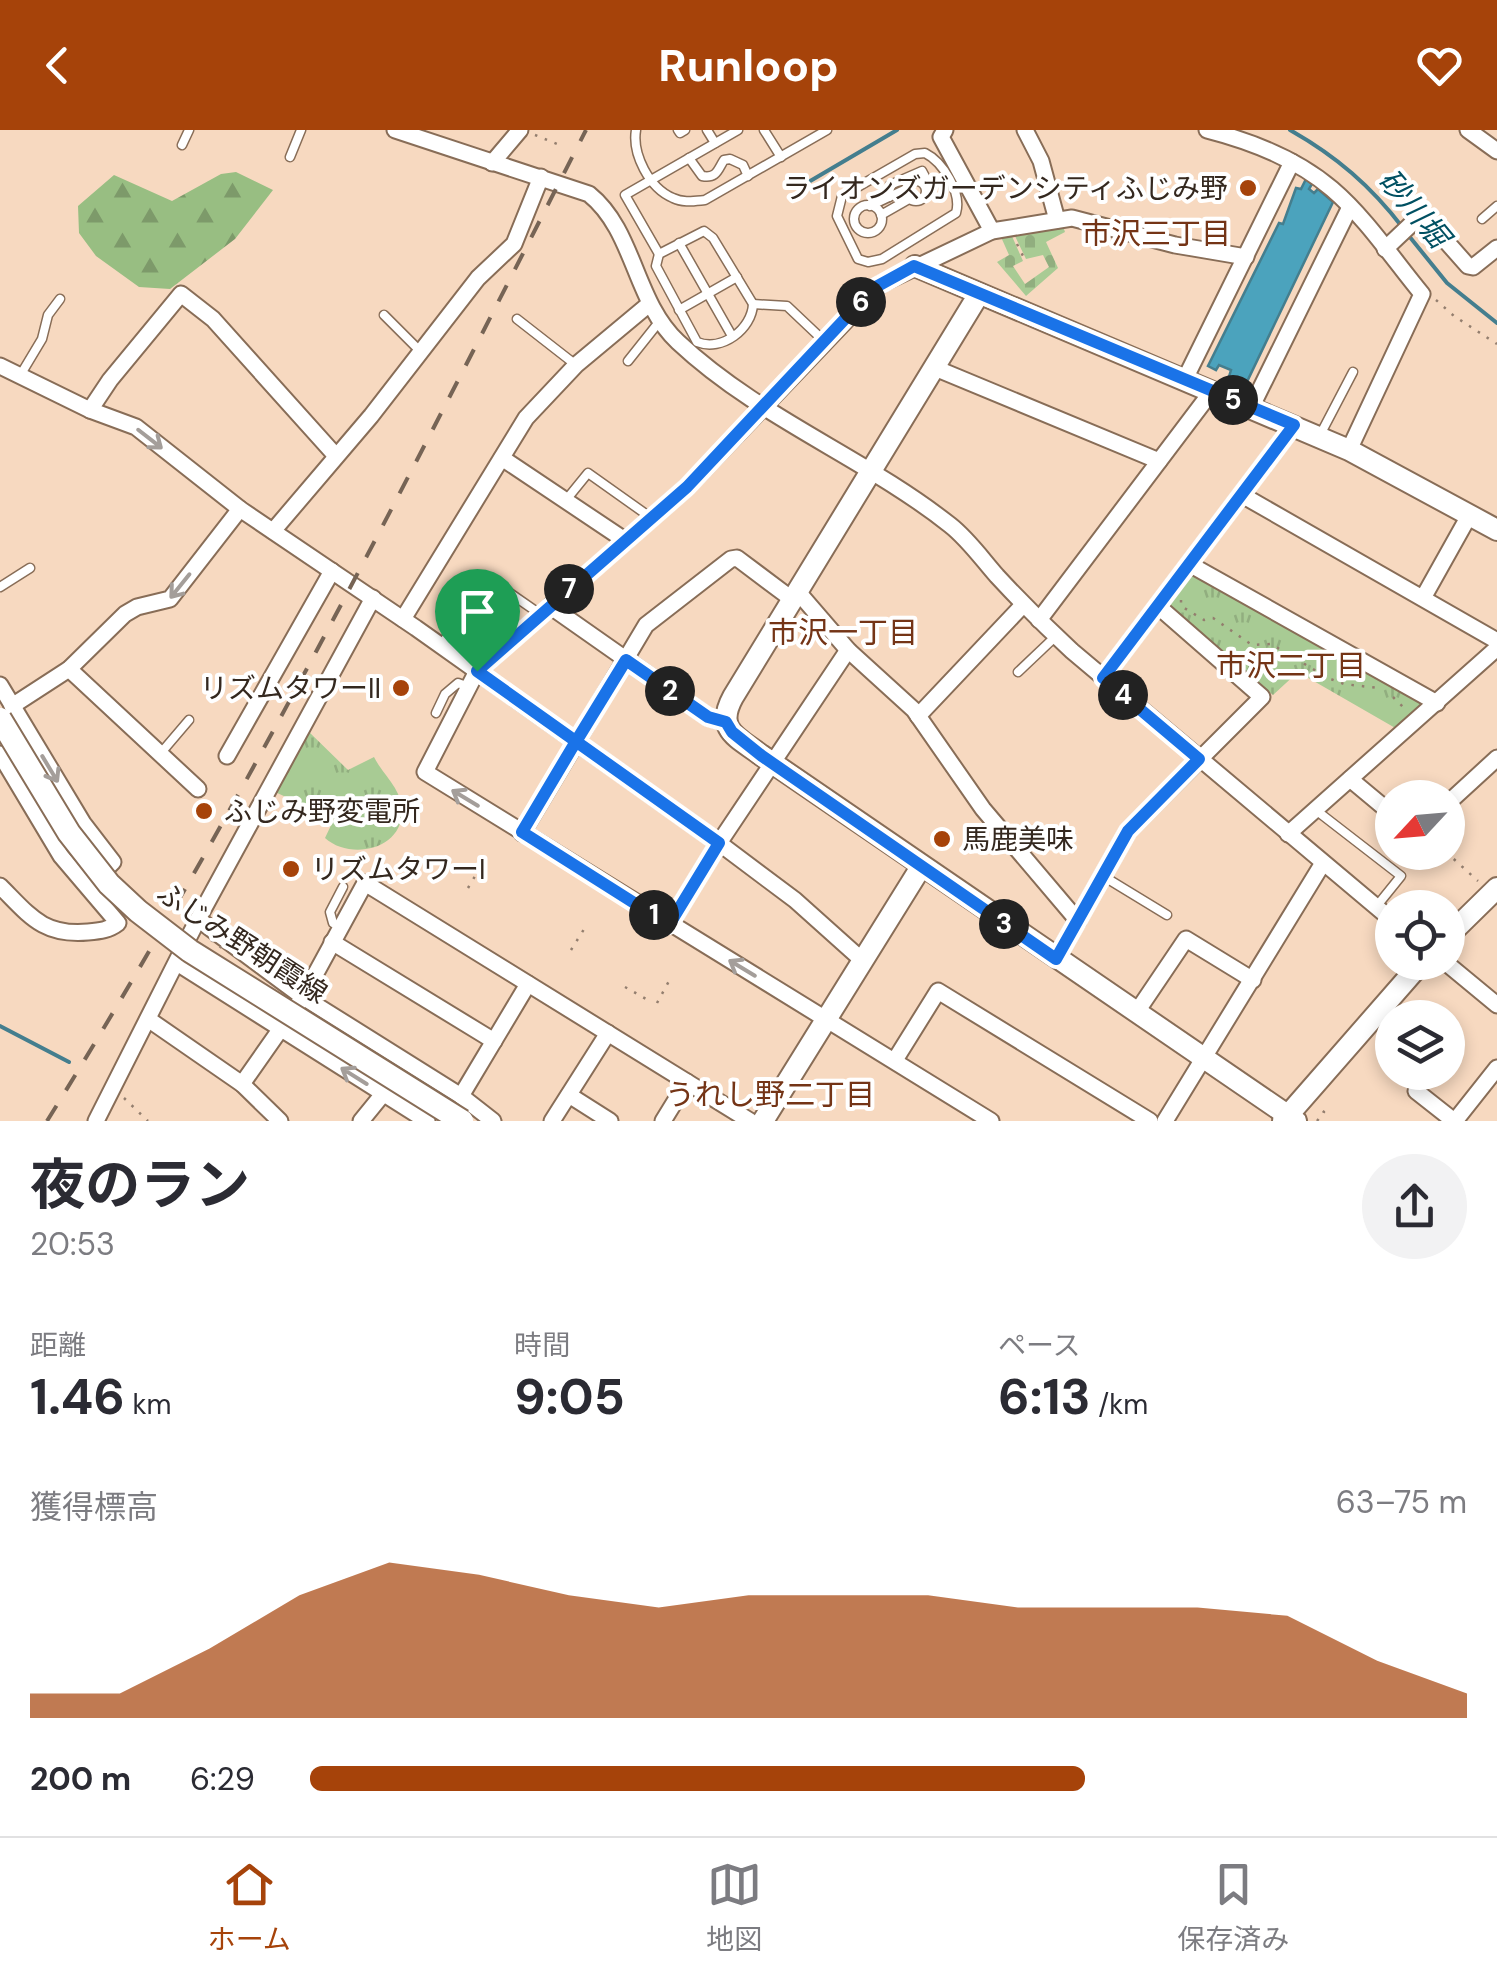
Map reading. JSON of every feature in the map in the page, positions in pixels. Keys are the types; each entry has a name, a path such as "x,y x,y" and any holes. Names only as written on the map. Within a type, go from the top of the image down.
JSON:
{"main road":[{"name":"ふじみ野朝霞線","path":"6,712 70,833 109,884 138,911 190,951 462,1121"}],"street":[{"path":"492,163 520,130"},
{"path":"945,130 941,137 992,231"},
{"path":"1026,130 1042,161 1057,220"},
{"path":"1207,130 1292,162 1333,190 1389,244 1422,298 1349,450"},
{"path":"1468,130 1497,151"},
{"path":"403,131 581,189 596,200 614,224 659,322 718,376 760,408 872,472 954,528 1056,636 1375,906"},
{"path":"1185,379 1292,162"},
{"path":"272,530 478,278 514,244 541,177"},
{"path":"1251,408 1350,207"},
{"path":"1389,244 1422,214 1468,266 1497,248"},
{"path":"991,1121 967,1112 894,1060 425,774 477,671 687,487 874,288 992,231 1072,218 1175,245 1246,258"},
{"path":"914,266 1294,425 1349,450 1497,530"},
{"path":"90,410 181,294 213,319 336,456"},
{"path":"980,294 733,697 726,722 732,732 772,763 1289,1119 1375,1028"},
{"path":"403,619 526,418 576,364 648,305"},
{"path":"0,366 90,410 136,427 240,510 441,645 719,843 795,900 862,960"},
{"path":"936,368 1158,461"},
{"path":"1039,620 1212,391"},
{"path":"1103,678 1294,425"},
{"path":"502,458 626,540"},
{"path":"1242,494 1497,644 1437,703 1288,834"},
{"path":"6,712 69,669 124,614 170,599 240,510"},
{"path":"1423,598 1470,514"},
{"path":"522,832 650,621 737,558 796,596 918,716 984,809 1078,921"},
{"path":"1190,564 1437,703"},
{"path":"227,756 332,571"},
{"path":"96,1121 198,919 373,598"},
{"path":"918,716 1023,604"},
{"path":"1056,959 1128,831 1262,697 1159,608"},
{"path":"546,609 557,610 708,717 726,722"},
{"path":"669,925 848,650"},
{"path":"69,669 198,789"},
{"path":"0,685 6,712 114,862 86,889"},
{"path":"0,754 61,856 118,923 102,931 52,932 0,886"},
{"path":"1465,787 1497,758"},
{"path":"1350,779 1375,800"},
{"path":"1164,1121 1323,863"},
{"path":"763,1121 921,866"},
{"path":"242,1084 303,998 365,883 750,1121"},
{"path":"1465,916 1490,887"},
{"path":"198,919 303,998 461,1096 493,1121"},
{"path":"1136,1013 1186,939 1252,980"},
{"path":"332,942 494,1041"},
{"path":"176,963 427,1121"},
{"path":"1465,979 1497,1005"},
{"path":"461,1096 528,984"},
{"path":"894,1060 938,990 1150,1121"},
{"path":"148,1018 242,1084 280,1121"},
{"path":"552,1121 608,1033"},
{"path":"1416,1090 1454,1121 1497,1068"},
{"path":"663,1121 688,1082"},
{"path":"361,1121 384,1094"},
{"path":"568,1095 610,1121"}],"lane":[{"path":"182,145 190,130"},
{"path":"290,157 301,130"},
{"path":"678,130 686,130"},
{"path":"707,130 715,143"},
{"path":"659,254 704,231 713,238 753,304 745,328 717,344 706,346 697,342 656,266 659,254 626,195 738,130"},
{"path":"764,130 781,157"},
{"path":"637,131 634,145 652,180 672,198 687,202 705,200 827,130"},
{"path":"920,153 936,159 947,176 958,199 956,213 882,259 868,262 855,255 837,216 842,196 920,153"},
{"path":"689,158 702,176 714,176 724,160 730,158 744,165 748,176"},
{"path":"889,197 890,185 922,170 930,186 947,176"},
{"path":"908,194 881,215 881,225 869,234 860,231 854,219 862,206 908,194"},
{"path":"870,206 881,215"},
{"path":"1482,220 1497,206"},
{"path":"679,243 732,336"},
{"path":"882,259 891,278"},
{"path":"679,310 736,277"},
{"path":"20,376 60,299"},
{"path":"753,304 787,306 824,342"},
{"path":"384,316 420,352"},
{"path":"517,319 576,364"},
{"path":"628,362 659,322"},
{"path":"1319,437 1352,372"},
{"path":"566,500 588,474 652,519"},
{"path":"0,588 30,568"},
{"path":"441,645 486,581 491,580 546,609"},
{"path":"1018,672 1056,636"},
{"path":"436,713 452,686 458,683 469,688"},
{"path":"160,754 189,720"},
{"path":"1316,810 1400,876 1389,890"},
{"path":"1103,876 1166,915"},
{"path":"340,927 330,912 343,887"}],"path":[{"path":"529,130 556,144"},
{"path":"1010,228 1025,260"},
{"path":"1176,584 1183,589 1180,606 1204,620 1213,618 1256,647 1271,644 1336,681 1387,692 1404,706 1414,723"},
{"path":"468,888 481,866"},
{"path":"1465,867 1490,887"},
{"path":"571,950 586,926"},
{"path":"657,1004 670,982"},
{"path":"625,987 646,999"},
{"path":"112,1090 148,1121"}],"green space":[{"path":"236,172 273,190 235,239 170,289 139,287 96,256 79,233 78,206 114,175 172,201 221,174"},
{"path":"1063,226 1065,232 1046,242 1058,268 1026,296 997,262 1009,255 1001,237 1011,234 1023,261 1013,266 1025,284 1049,267 1043,255 1026,259 1014,234"},
{"path":"1193,572 1421,699 1422,705 1397,729 1298,672 1273,695 1171,608 1171,602"},
{"path":"307,730 348,770 374,757 396,789 402,811 400,825 384,843 360,850 335,845 325,838 334,819 275,792"}],"water":[{"path":"1306,179 1312,184 1309,189 1314,193 1318,189 1333,202 1244,388 1228,380 1231,370 1208,366 1279,223 1283,224 1296,188 1301,189"}],"waterway":[{"name":"砂川堀","path":"800,187 897,130"},
{"name":"砂川堀","path":"1290,130 1352,173 1403,228"},
{"name":"砂川堀","path":"1409,236 1447,283 1497,323"},
{"path":"0,1026 69,1062"}],"railway":[{"path":"47,1121 260,755 586,130"}],"place":[{"name":"ライオンズガーデンシティふじみ野","path":"1248,188"},
{"name":"リズムタワーII","path":"401,688"},
{"name":"ふじみ野変電所","path":"204,811"},
{"name":"馬鹿美味","path":"942,839"},
{"name":"リズムタワーI","path":"291,869"}],"district":[{"name":"市沢三丁目","path":"1156,233"},
{"name":"市沢一丁目","path":"843,632"},
{"name":"市沢二丁目","path":"1291,665"},
{"name":"うれし野二丁目","path":"770,1094"}],"route":[{"path":"477,671 576,741 719,843 669,925 522,832 576,741 626,660 708,717 726,722 727,728 762,756 1056,959 1128,831 1199,759 1103,678 1294,425 914,266 874,288 687,487 477,671"}]}
